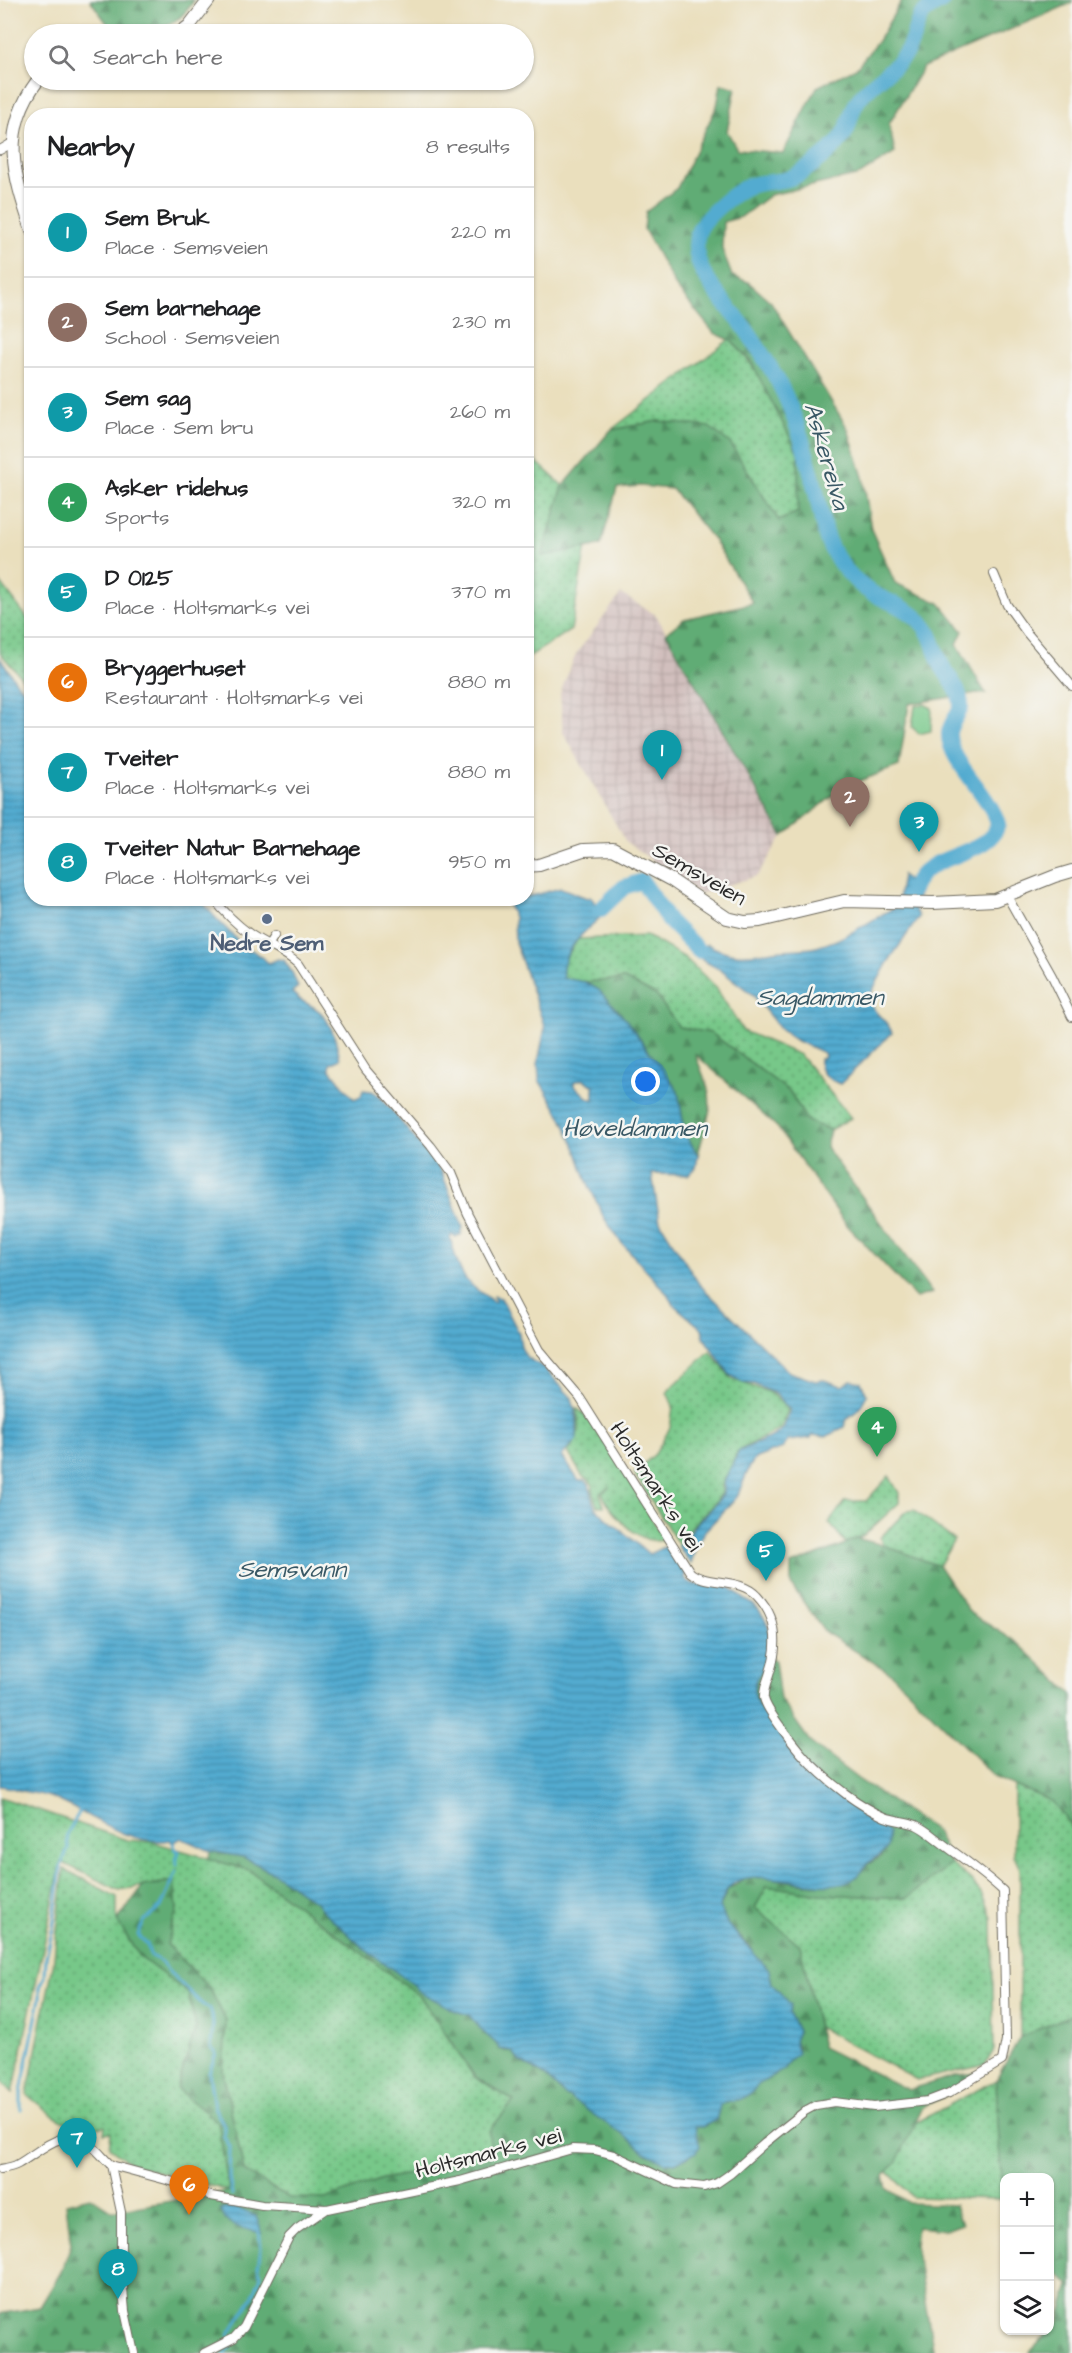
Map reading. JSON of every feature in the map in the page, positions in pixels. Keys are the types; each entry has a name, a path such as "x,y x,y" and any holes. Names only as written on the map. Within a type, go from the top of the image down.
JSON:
{"main road":[{"path":"189,24 209,0"},
{"path":"24,207 13,166 12,143 23,104 32,90"},
{"name":"Semsveien","path":"534,865 583,850 613,849 671,880 727,918 745,922 760,921 844,901 981,902 1007,896"},
{"path":"1007,896 1055,876 1072,872"}],"street":[{"path":"0,150 12,143"},
{"path":"994,574 1007,605 1072,687"},
{"path":"1007,896 1052,975 1072,1017"},
{"name":"Holtsmarks vei","path":"111,2165 185,2185 212,2196 262,2205 327,2209 460,2181 572,2149 595,2150 614,2155 676,2184 704,2187 717,2183 730,2174 765,2143 816,2105 834,2102 874,2107 928,2101 949,2093 1002,2061 1006,2040 1003,1892 986,1875 931,1835 917,1826 885,1816 866,1806 810,1764 764,1701 764,1693 776,1654 776,1629 768,1611 756,1594 732,1582 701,1578 690,1572 580,1398 533,1340 474,1225 451,1173 366,1070 298,964 272,940 238,926 220,906"},
{"path":"0,2169 16,2165 58,2138 70,2137 91,2145 111,2165 121,2212 121,2267 125,2311 134,2353"},
{"path":"204,2353 234,2338 244,2327 289,2237 327,2209"}],"shaded area":[{"path":"621,594 656,615 783,836 757,876 700,894 626,842 563,732 560,693 576,654"}],"green space":[{"path":"90,0 194,0 186,12 170,24 108,24"},
{"path":"902,0 1072,0 1072,3 923,67 889,124 895,153 860,175 770,195 741,217 723,222 722,249 732,276 748,282 771,302 848,429 863,477 871,529 895,583 940,603 963,631 957,644 986,694 977,693 909,704 899,766 844,787 783,836 666,633 684,619 753,603 713,539 672,489 640,486 617,488 601,545 542,556 563,486 611,430 658,421 709,427 730,443 779,521 798,512 798,453 750,360 730,340 714,333 676,287 644,229 646,212 677,188 717,106 721,84 736,88 727,131 737,149 783,153 817,87 856,68 878,41"},
{"path":"730,339 751,364 771,394 795,441 801,477 798,512 779,521 730,443 658,421 611,430"},
{"path":"534,459 563,486 543,555 586,547 571,630 534,654"},
{"path":"0,582 24,614 24,680 0,653"},
{"path":"924,704 932,708 931,731 919,734 912,727 915,706"},
{"path":"647,936 684,957 715,986 743,1031 800,1055 851,1118 830,1130 807,1121 790,1092 711,1033 679,1028 656,995 624,979 585,982 563,978 562,964 578,939"},
{"path":"624,979 656,995 679,1027 711,1033 790,1092 807,1121 830,1130 826,1147 932,1293 916,1298 846,1224 777,1127 695,1054 709,1090 710,1110 698,1155 685,1134 678,1091 627,1021 585,982"},
{"path":"710,1351 732,1379 768,1392 788,1410 781,1428 738,1451 722,1485 722,1493 692,1526 684,1540 678,1544 634,1473 655,1454 670,1428 673,1406 667,1392"},
{"path":"576,1408 598,1430 610,1448 664,1540 652,1541 642,1537 621,1521 602,1493 610,1487 600,1493 604,1506 597,1506 592,1490 593,1485 582,1476 568,1452 578,1431 579,1421"},
{"path":"889,1476 899,1493 899,1503 864,1535 846,1543 829,1523 845,1501 866,1501"},
{"path":"914,1510 954,1540 939,1566 883,1545 880,1538 905,1512"},
{"path":"856,1538 883,1545 939,1566 970,1613 1018,1643 1072,1694 1072,1826 1052,1801 996,1778 892,1674 825,1632 791,1585 791,1565"},
{"path":"769,1656 775,1661 780,1699 811,1743 858,1779 936,1831 951,1864 907,1898 821,1894 767,1886 755,1908 800,1945 822,2047 908,2090 958,2075 977,2073 964,2087 923,2107 897,2161 884,2176 887,2189 909,2203 955,2205 962,2224 946,2230 917,2227 915,2245 934,2353 0,2353 0,2314 40,2307 61,2272 71,2245 66,2203 90,2197 112,2211 229,2191 218,2122 177,2089 196,2027 188,1993 140,1957 117,1921 143,1886 174,1881 177,1909 167,1945 210,1989 226,2021 223,2073 244,2171 289,2198 326,2199 382,2179 490,2159 489,2131 514,2101 475,2077 420,1996 249,1870 209,1859 210,1851 243,1857 272,1872 317,1903 367,1951 414,1985 420,1992 456,2011 469,2015 504,2051 512,2051 520,2061 545,2076 565,2095 632,2141 644,2152 675,2163 696,2152 695,2126 702,2127 716,2120 720,2106 725,2102 741,2099 759,2084 783,2070 798,2047 794,2041 798,2031 789,2013 791,2005 772,1984 769,1970 753,1956 750,1947 728,1925 720,1907 728,1889 746,1879 764,1877 807,1884 857,1877 866,1865 882,1856 878,1823 867,1819 800,1764 775,1726 759,1707 754,1690 757,1676"},
{"path":"1014,1786 1052,1801 1072,1826 1072,2015 1020,2037 1020,1869 1014,1856"},
{"path":"0,1797 127,1840 153,1842 249,1870 420,1996 474,2077 514,2101 489,2131 491,2159 382,2179 326,2199 289,2198 244,2171 223,2073 226,2021 210,1989 167,1945 177,1909 174,1881 119,1890 61,1862 13,2093 0,2080"},
{"path":"951,1864 969,1878 981,1893 992,1918 994,2050 985,2065 917,2080 818,2027 800,1946 755,1908 767,1886 821,1894 907,1898"},
{"path":"64,1869 117,1897 117,1921 140,1957 188,1993 196,2027 177,2089 218,2122 229,2191 132,2164 109,2147 111,2132 104,2133 105,2126 83,2132 54,2116 27,2095 53,1966"},
{"path":"1072,2015 1072,2353 1029,2353 1046,2335 1054,2335 1054,2327 1058,2323 1070,2285 1054,2269 1054,2173 1001,2173 996,2080 1020,2037"},
{"path":"996,2080 1000,2199 913,2197 875,2159 887,2138"}],"water":[{"name":"Semsvann","path":"0,658 24,690 24,906 206,906 247,952 252,950 269,963 278,959 284,960 298,987 292,992 294,995 320,1012 332,1031 340,1059 330,1064 330,1069 354,1099 361,1096 363,1090 372,1091 380,1096 441,1171 463,1227 461,1235 455,1237 452,1235 450,1238 457,1262 465,1278 493,1302 495,1301 493,1296 501,1298 519,1333 521,1347 527,1358 543,1367 572,1398 577,1420 577,1439 562,1456 579,1481 585,1480 589,1484 595,1508 649,1554 669,1545 678,1558 675,1560 677,1563 680,1561 688,1573 684,1575 687,1582 728,1587 753,1604 767,1623 771,1639 770,1655 755,1682 755,1696 758,1705 776,1726 797,1761 824,1786 888,1832 888,1845 884,1852 868,1863 856,1877 842,1883 825,1885 752,1877 738,1881 727,1890 720,1907 728,1925 769,1970 772,1984 791,2005 789,2013 798,2031 794,2041 798,2053 790,2059 783,2070 759,2084 751,2093 720,2106 716,2120 702,2127 695,2127 700,2146 696,2152 675,2163 665,2162 644,2152 632,2141 565,2095 545,2076 520,2061 512,2051 500,2049 469,2015 456,2011 420,1992 414,1985 367,1951 317,1903 272,1872 243,1857 210,1851 181,1838 173,1843 170,1840 154,1841 123,1833 50,1797 0,1786"},
{"name":"Sagdammen","path":"902,875 919,892 915,910 919,917 888,962 869,997 874,1009 887,1023 892,1033 840,1084 822,1072 820,1059 825,1057 824,1053 797,1041 781,1030 753,995 719,969 702,960 699,951 707,944 724,952 748,954 811,948 834,941 897,906"},
{"name":"Høveldammen","path":"561,888 587,898 591,897 603,915 581,935 569,951 563,968 563,978 585,982 599,990 627,1021 678,1091 685,1134 698,1155 696,1168 688,1175 652,1174 660,1222 699,1284 789,1372 815,1381 824,1380 842,1386 851,1380 861,1382 867,1395 859,1409 847,1419 844,1427 826,1437 812,1435 811,1438 788,1441 783,1448 756,1458 750,1466 737,1497 704,1532 691,1564 678,1546 686,1541 694,1526 716,1504 724,1492 724,1482 739,1451 783,1429 790,1410 776,1394 754,1384 743,1383 730,1375 704,1338 702,1329 674,1305 670,1297 620,1241 604,1218 561,1116 539,1080 538,1062 545,1028 515,942 514,917 508,906 534,906 534,895","holes":["583,1079 594,1086 594,1100 587,1097 574,1085 574,1082"]},
{"path":"231,2202 235,2204 234,2207 256,2216 262,2233 237,2227 227,2221 221,2210 231,2206"}],"waterway":[{"name":"Askerelva","path":"906,905 921,875 940,862 986,841 994,834 998,824 987,801 962,766 950,743 950,729 961,707 961,701 924,626 909,612 861,585 837,559 825,532 805,450 785,396 749,335 710,284 698,260 696,247 698,233 706,219 730,198 752,185 785,180 798,175 834,147 844,135 859,99 905,54 923,14 943,0"},
{"name":"Askerelva","path":"600,910 624,887 642,881 669,921 699,951"},
{"path":"21,2110 21,2092 40,1998 40,1987 45,1976 61,1866 68,1848 67,1834 80,1811"},
{"path":"173,1843 179,1851 177,1865"},
{"path":"177,1871 161,1907 144,1921 138,1935 147,1944 150,1955 161,1961 168,1971 204,2006 210,2009 212,2014 211,2048 216,2053 209,2073 214,2107 224,2125 224,2137 230,2147 229,2178 232,2195"},
{"path":"229,2335 252,2298 261,2276 258,2266 261,2249 259,2230"},
{"path":"225,2353 231,2346"}],"place":[{"name":"Sem Bruk","path":"662,780"},
{"name":"Sem barnehage","path":"850,827"},
{"name":"Sem sag","path":"919,852"},
{"name":"Nedre Sem","path":"267,919"},
{"name":"Asker ridehus","path":"877,1457"},
{"name":"D 0125","path":"766,1581"},
{"name":"Tveiter","path":"77,2168"},
{"name":"Bryggerhuset","path":"189,2215"},
{"name":"Tveiter Natur Barnehage","path":"118,2299"}]}
